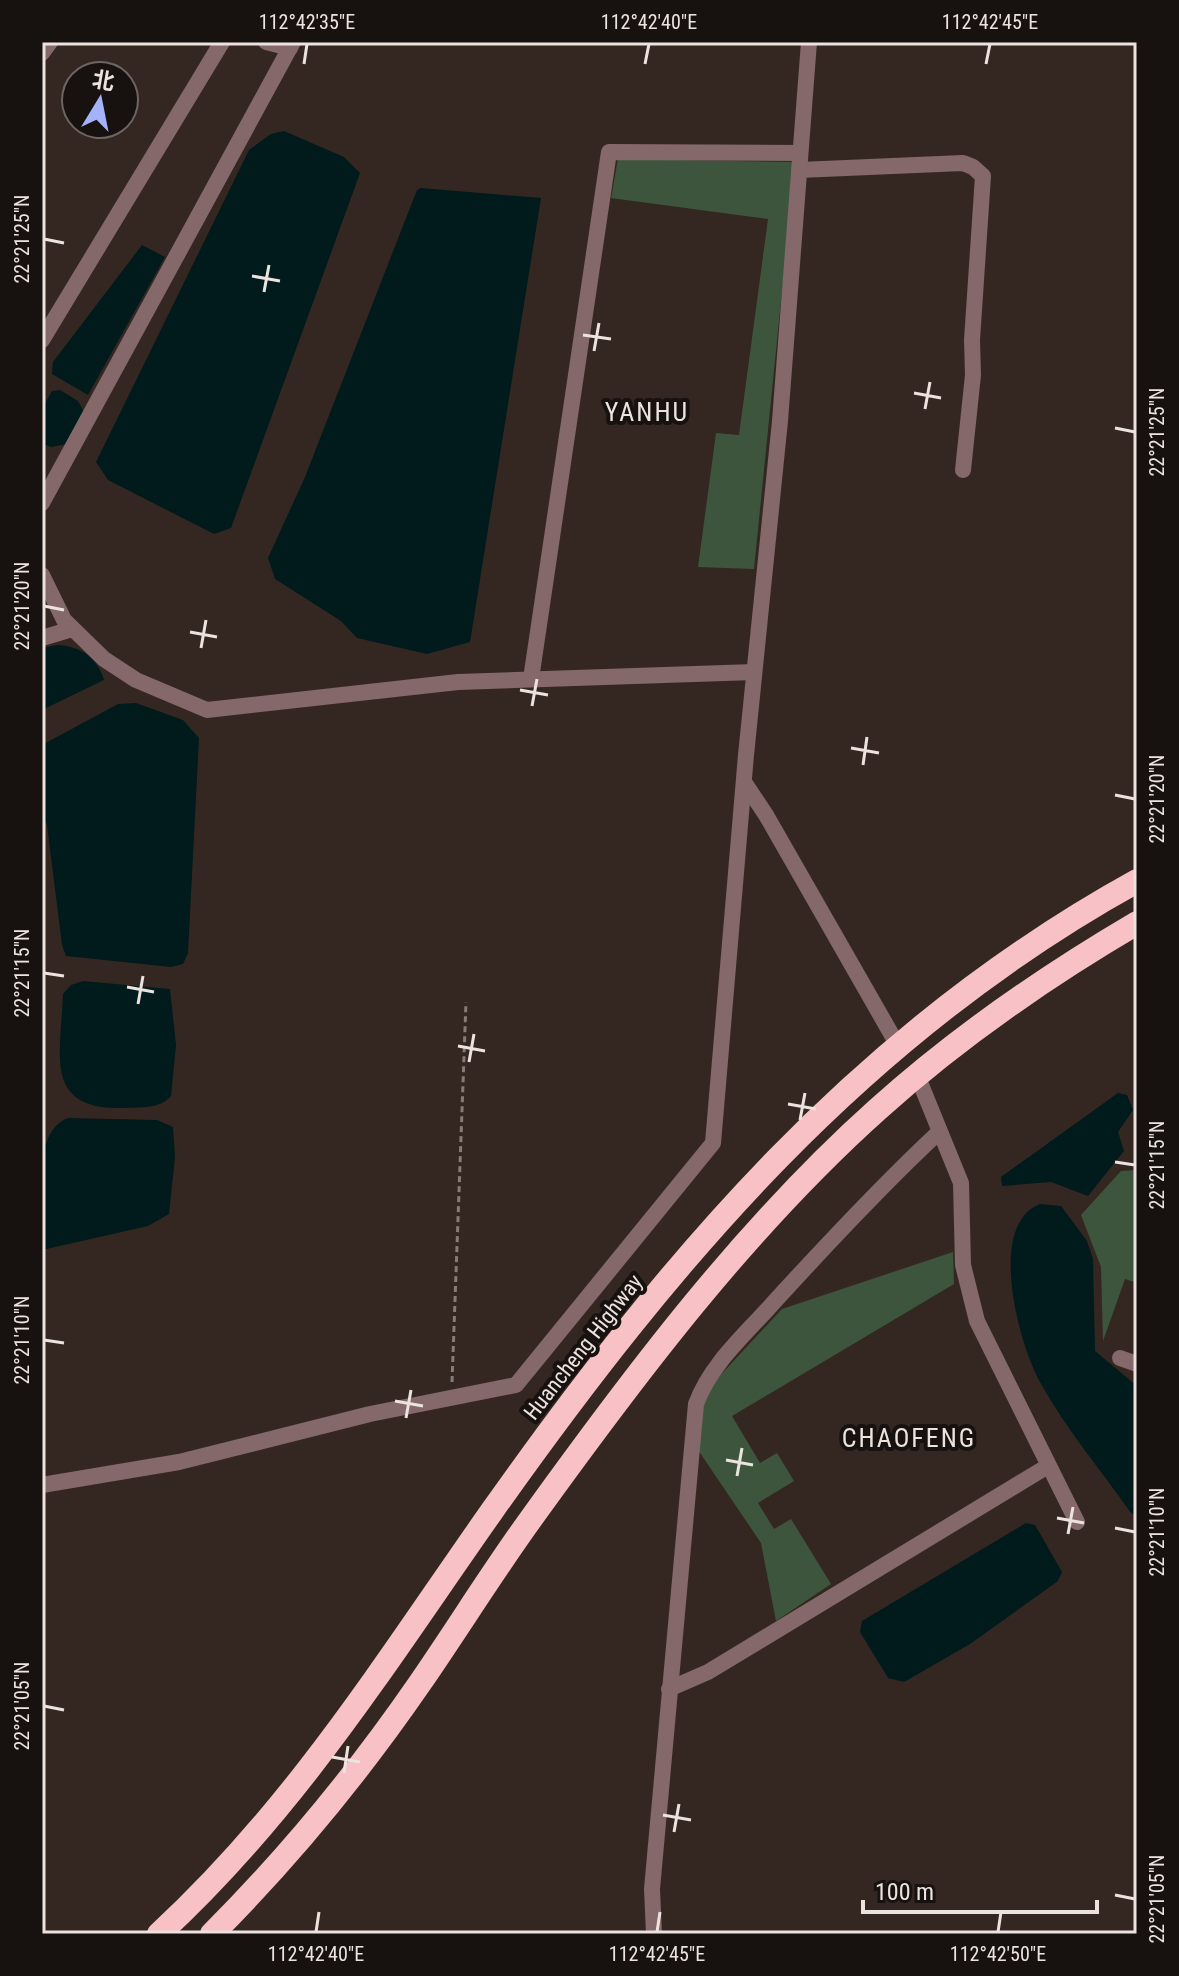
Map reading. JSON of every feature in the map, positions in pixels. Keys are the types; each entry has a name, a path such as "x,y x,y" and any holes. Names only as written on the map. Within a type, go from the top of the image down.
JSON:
{"highway":[{"name":"Huancheng Highway","path":"159,1934 259,1832 343,1727 504,1494 658,1292 795,1137 897,1044 999,966 1137,881"},
{"path":"212,1934 286,1856 363,1760 534,1515 686,1315 821,1163 917,1075 1020,995 1137,923"}],"street":[{"path":"42,53 50,42"},
{"path":"42,340 222,42"},
{"path":"42,503 291,45 266,42"},
{"path":"42,1485 179,1462 370,1414 516,1385 713,1143 720,1096 754,672 780,421 809,42"},
{"path":"531,679 609,152 799,162 963,163 983,176 972,340 973,375 963,470"},
{"path":"42,575 52,601 72,629 104,659 136,680 207,710 458,682 754,672"},
{"path":"42,638 72,629"},
{"path":"744,782 897,1044"},
{"path":"917,1075 961,1183 963,1265 977,1321 1077,1522"},
{"path":"654,1934 652,1889 669,1689 692,1431 701,1391 738,1343 873,1193 939,1132"},
{"path":"1120,1358 1137,1364"},
{"path":"669,1689 708,1672 1048,1466"}],"path":[{"path":"452,1398 466,1002"}],"green space":[{"path":"618,159 795,162 754,569 698,567 716,433 739,435 768,219 611,198"},
{"path":"1137,1170 1137,1283 1125,1279 1103,1341 1101,1267 1081,1215 1121,1171"},
{"path":"953,1252 954,1284 732,1416 760,1463 777,1453 794,1481 758,1503 774,1529 791,1519 831,1584 776,1621 761,1543 696,1447 702,1407 714,1382 782,1309"}],"water":[{"path":"284,131 344,157 360,173 231,528 214,534 108,480 96,462 249,150 271,134"},
{"path":"417,190 541,198 470,642 427,654 357,638 341,621 275,579 268,558 305,477"},
{"path":"142,245 165,257 88,395 52,374 53,362"},
{"path":"60,390 78,401 84,412 66,444 52,447 42,444 42,409 52,391"},
{"path":"57,645 86,654 97,665 104,680 42,710 42,648"},
{"path":"136,703 183,720 199,738 188,953 183,964 171,967 66,956 47,825 42,811 42,745 118,704"},
{"path":"83,981 170,989 176,1045 171,1096 167,1100 144,1107 98,1106 80,1100 68,1089 62,1075 60,1057 63,994 71,985"},
{"path":"1118,1093 1127,1095 1133,1110 1118,1132 1124,1151 1088,1196 1051,1182 1002,1186 1001,1177"},
{"path":"68,1118 157,1120 173,1127 175,1157 169,1214 148,1226 42,1250 40,1176 43,1157 47,1140 56,1126"},
{"path":"1040,1204 1061,1206 1087,1241 1093,1259 1095,1351 1137,1386 1137,1516 1131,1513 1061,1416 1040,1382 1024,1341 1012,1287 1011,1260 1014,1235 1024,1216"},
{"path":"1026,1523 1035,1525 1062,1572 1058,1581 970,1644 904,1682 888,1678 860,1632 862,1621"}],"district":[{"name":"YANHU","path":"647,412"},
{"name":"CHAOFENG","path":"909,1438"}]}
